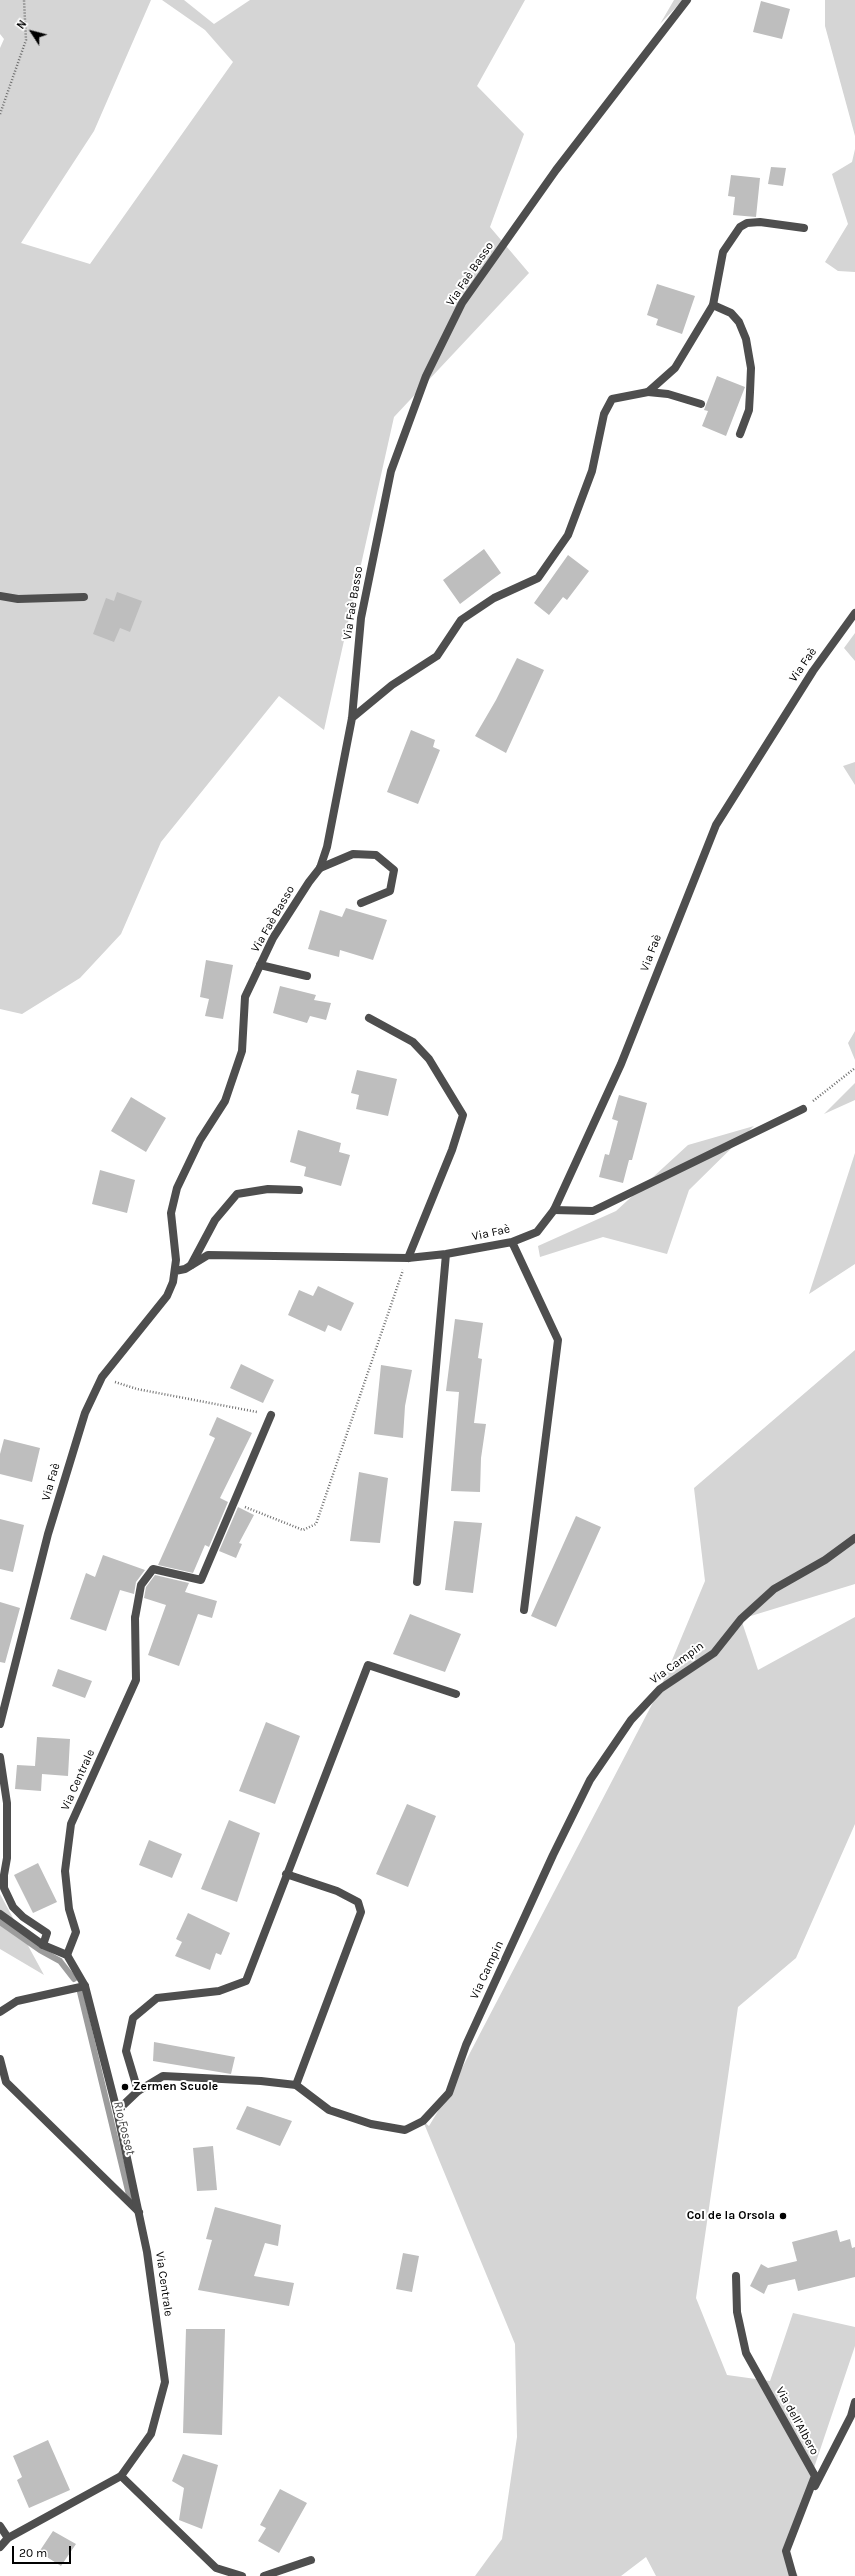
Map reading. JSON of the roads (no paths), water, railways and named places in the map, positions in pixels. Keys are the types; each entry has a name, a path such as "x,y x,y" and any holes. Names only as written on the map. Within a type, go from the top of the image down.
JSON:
{"street":[{"name":"Via Faè Basso","path":"176,1260 171,1213 177,1188 200,1140 225,1101 242,1050 246,997 273,938 320,868 327,846 352,718 361,618 390,471 426,376 462,303 556,170 687,0"},
{"path":"648,392 675,368 713,305 723,252 740,227 747,223 760,222 804,228"},
{"path":"713,305 731,313 739,322 746,339 751,368 749,410 740,434"},
{"path":"352,718 392,685 437,656 461,620 494,598 538,578 568,535 592,471 604,414 612,399 648,392 668,394 701,404"},
{"path":"0,596 18,599 84,597"},
{"name":"Via Faè","path":"175,1271 191,1265 208,1255 408,1258 446,1254 512,1242 537,1232 554,1210 621,1064 716,825 813,671 855,613"},
{"path":"320,868 353,854 376,855 394,870 390,891 361,903"},
{"path":"260,965 307,976"},
{"path":"369,1018 413,1042 429,1060 463,1115 452,1150 408,1258"},
{"path":"554,1210 593,1210 803,1109"},
{"path":"191,1265 216,1220 237,1194 268,1189 299,1190"},
{"path":"512,1242 558,1340 524,1610"},
{"path":"417,1582 446,1254"},
{"name":"Via Faè","path":"0,1724 48,1534 85,1413 102,1377 167,1296 175,1271 176,1260"},
{"name":"Via Centrale","path":"0,2547 8,2538 121,2476 151,2434 165,2382 147,2252 117,2111 85,1986 67,1956 76,1932 69,1909 65,1871 71,1824 136,1680 135,1618 141,1585 153,1570 201,1580 271,1415"},
{"name":"Via Campin","path":"296,2085 329,2110 371,2124 406,2130 424,2121 449,2093 466,2045 553,1855 590,1780 631,1720 660,1689 714,1652 741,1619 774,1589 825,1560 855,1538"},
{"path":"138,2091 126,2051 133,2018 156,1998 219,1991 246,1981 286,1874 368,1665 456,1694"},
{"path":"0,1757 7,1803 8,1858 4,1875 4,1888 13,1907 23,1917 47,1933 43,1945"},
{"path":"117,2111 138,2091 163,2076 262,2081 296,2085 361,1912 358,1902 337,1891 286,1874"},
{"path":"0,1914 43,1945 67,1956"},
{"path":"0,2012 17,2001 85,1986"},
{"path":"0,2059 6,2082 139,2212"},
{"name":"Via dell'Albero","path":"736,2276 737,2312 746,2353 815,2476 799,2513 786,2551 793,2576"},
{"path":"799,2513 829,2464 851,2416 855,2402"},
{"path":"121,2476 216,2568 242,2576"},
{"path":"0,2526 8,2538"},
{"path":"264,2576 311,2560"}],"waterway":[{"name":"Rio Fosset","path":"0,1922 40,1950 60,1961 74,1979"},
{"name":"Rio Fosset","path":"80,1992 130,2199"}],"place":[{"name":"Zermen Scuole","path":"125,2087"},
{"name":"Col de la Orsola","path":"783,2216"}]}
